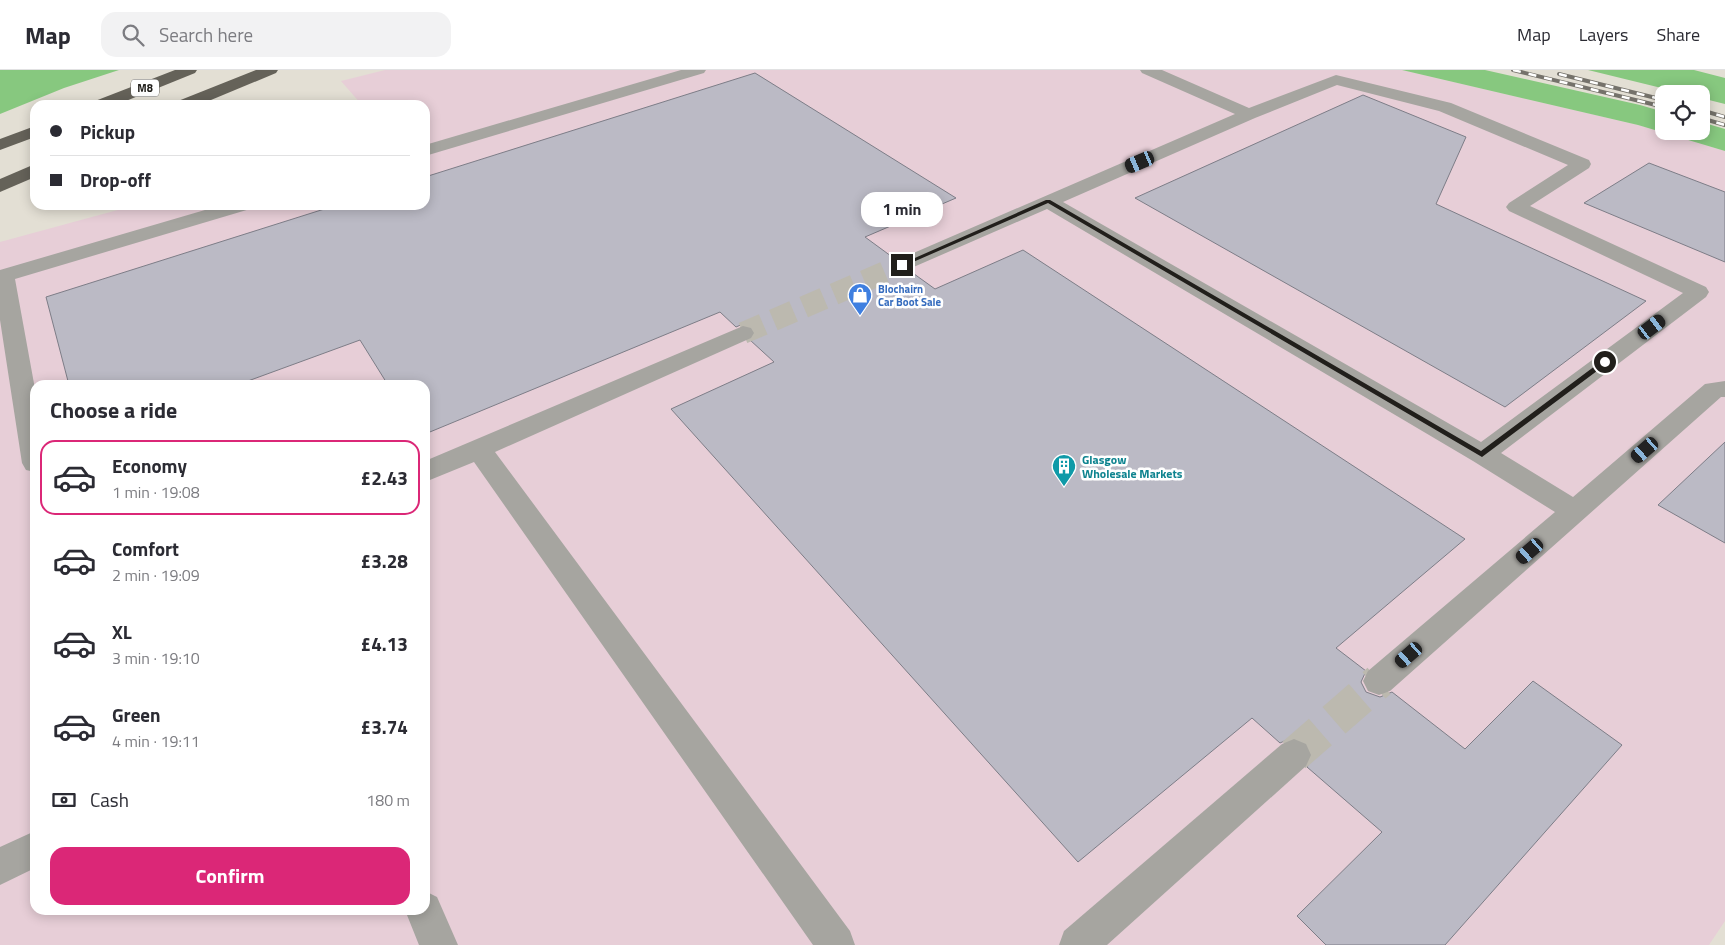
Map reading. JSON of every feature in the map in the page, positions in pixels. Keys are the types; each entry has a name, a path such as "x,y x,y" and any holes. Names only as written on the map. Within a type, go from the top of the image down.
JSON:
{"highway":[{"name":"M8","path":"114,100 189,70"},
{"path":"196,100 270,70"},
{"path":"0,145 30,133"},
{"path":"0,186 30,172"}],"lane":[{"path":"430,150 698,70"},
{"path":"1148,70 1249,114"},
{"path":"902,265 1249,114 1336,80 1445,107 1582,164 1516,207 1698,292 1482,454"},
{"path":"1048,201 1482,454 1575,511"},
{"path":"30,433 4,276 226,210"},
{"path":"430,470 743,333"},
{"path":"1379,681 1714,390 1725,389"},
{"path":"479,449 836,945"},
{"path":"1078,945 1294,755"},
{"path":"0,867 30,852"},
{"path":"426,915 439,945"}],"shaded area":[{"path":"385,70 1402,70 1638,125 1655,130 1655,140 1688,140 1725,151 1725,921 1709,945 0,945 0,242 118,210 430,210 430,100 358,100 341,81"}],"green space":[{"path":"0,70 119,70 30,100 30,102 0,114"},
{"path":"1402,70 1485,70 1655,109 1655,130"},
{"path":"1588,70 1694,70 1725,78 1725,104 1710,100 1710,85 1655,86"},
{"path":"1710,125 1725,129 1725,151 1688,140 1710,140"}],"building":[{"name":"Glasgow Wholesale Markets","path":"755,73 956,198 865,237 895,259 889,265 894,270 901,273 910,271 935,289 1023,250 1465,539 1336,648 1366,671 1361,682 1366,692 1380,697 1392,692 1465,749 1533,681 1622,745 1445,945 1326,945 1297,916 1382,832 1307,767 1313,754 1307,742 1293,737 1280,743 1252,718 1078,862 671,409 774,362 750,340 756,334 753,327 743,324 736,327 720,312 430,432 430,380 385,380 360,340 251,380 68,380 46,297 321,210 430,210 430,175"},
{"path":"1363,95 1466,137 1436,204 1646,301 1505,407 1135,198"},
{"path":"1649,163 1725,192 1725,262 1584,203"},
{"path":"1725,442 1725,543 1658,505"}],"tunnel":[{"path":"743,333 902,265"},
{"path":"1294,755 1379,681"}],"railway":[{"path":"1513,70 1655,105"},
{"path":"1559,74 1655,98"},
{"path":"1710,113 1725,117"},
{"path":"1710,121 1725,125"}],"place":[{"name":"Blochairn Car Boot Sale","path":"860,316"},
{"name":"Glasgow Wholesale Markets","path":"1064,487"}],"route":[{"path":"902,265 1048,201 1482,454 1605,362"}]}
